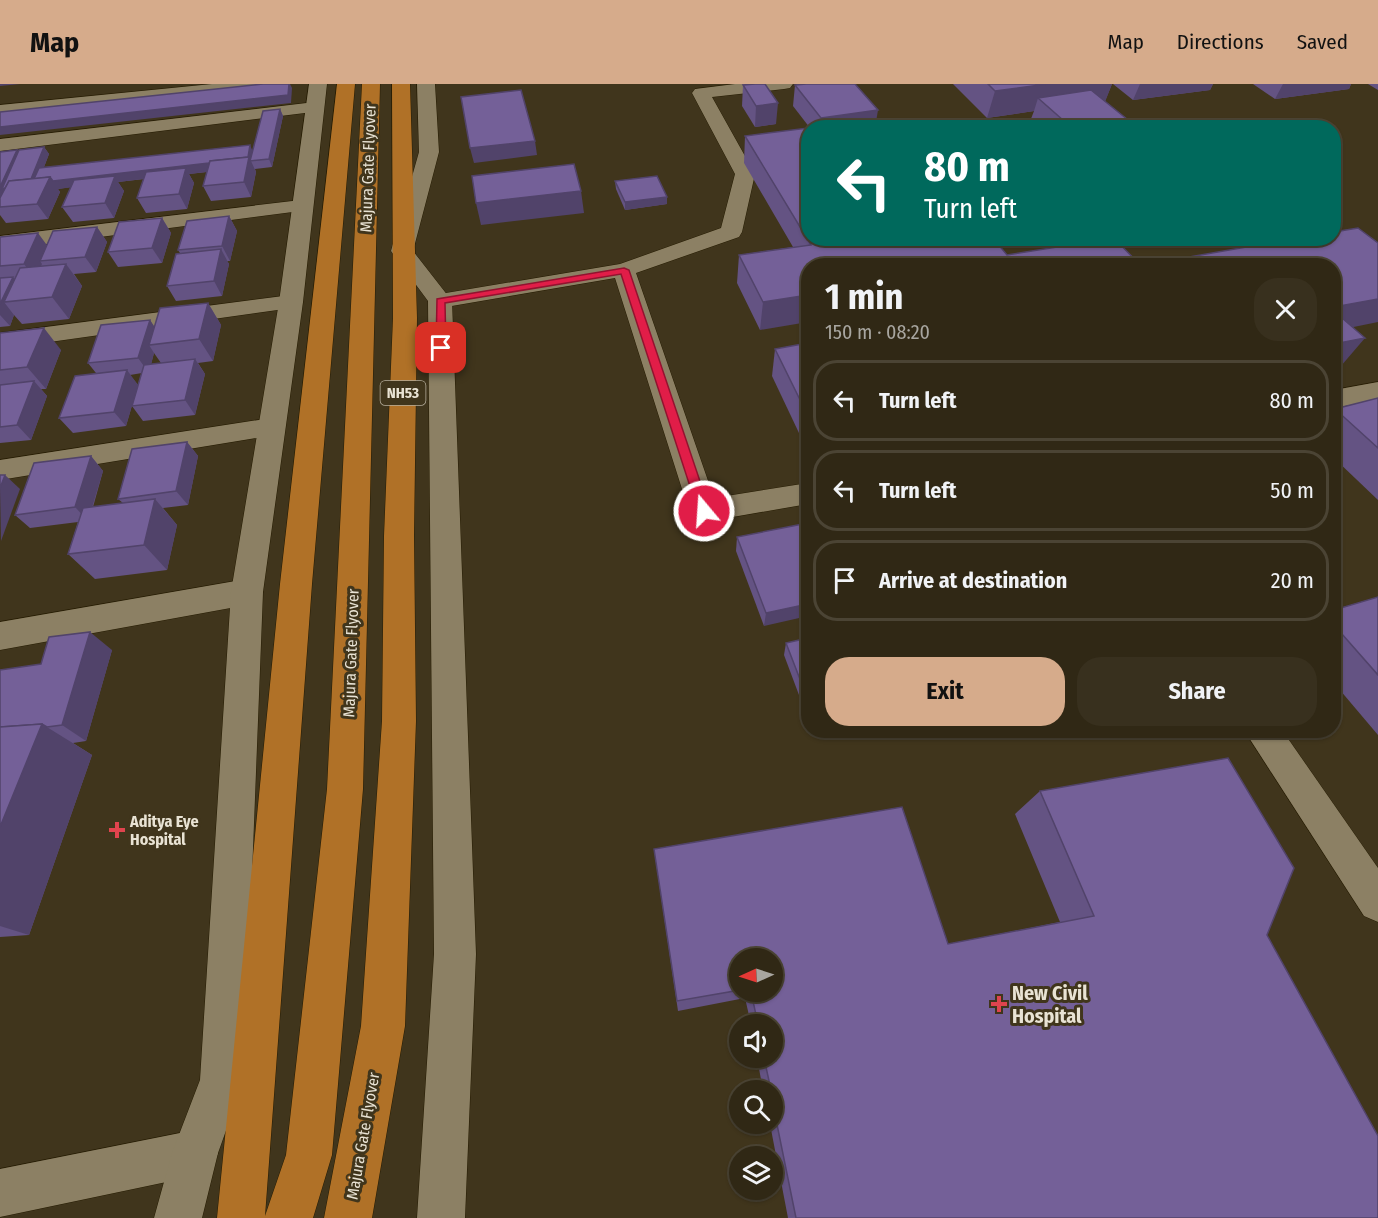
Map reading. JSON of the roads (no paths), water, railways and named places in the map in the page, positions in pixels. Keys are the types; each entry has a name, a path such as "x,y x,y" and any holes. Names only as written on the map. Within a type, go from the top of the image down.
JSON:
{"highway":[{"path":"241,1218 296,584 346,84"},
{"name":"Majura Gate Flyover","path":"290,1218 309,1155 345,789 371,84"},
{"name":"Majura Gate Flyover","path":"348,1218 383,1026 399,721 399,536 405,318 402,251 401,84"}],"street":[{"path":"0,111 266,84"},
{"path":"426,84 429,152 402,251 440,301 455,954 441,1218"},
{"path":"440,301 624,270 731,232 745,174 701,93 784,84"},
{"path":"0,145 317,96 301,206 291,302 247,592 222,1080 195,1153 178,1218"},
{"path":"0,243 301,206"},
{"path":"624,270 704,511 801,495"},
{"path":"0,341 291,302"},
{"path":"1341,398 1378,391"},
{"path":"0,470 271,427"},
{"path":"0,636 247,592"},
{"path":"1266,738 1378,902"},
{"path":"0,1193 195,1153"}],"place":[{"name":"Aditya Eye Hospital","path":"117,830"},
{"name":"New Civil Hospital","path":"999,1004"}]}
